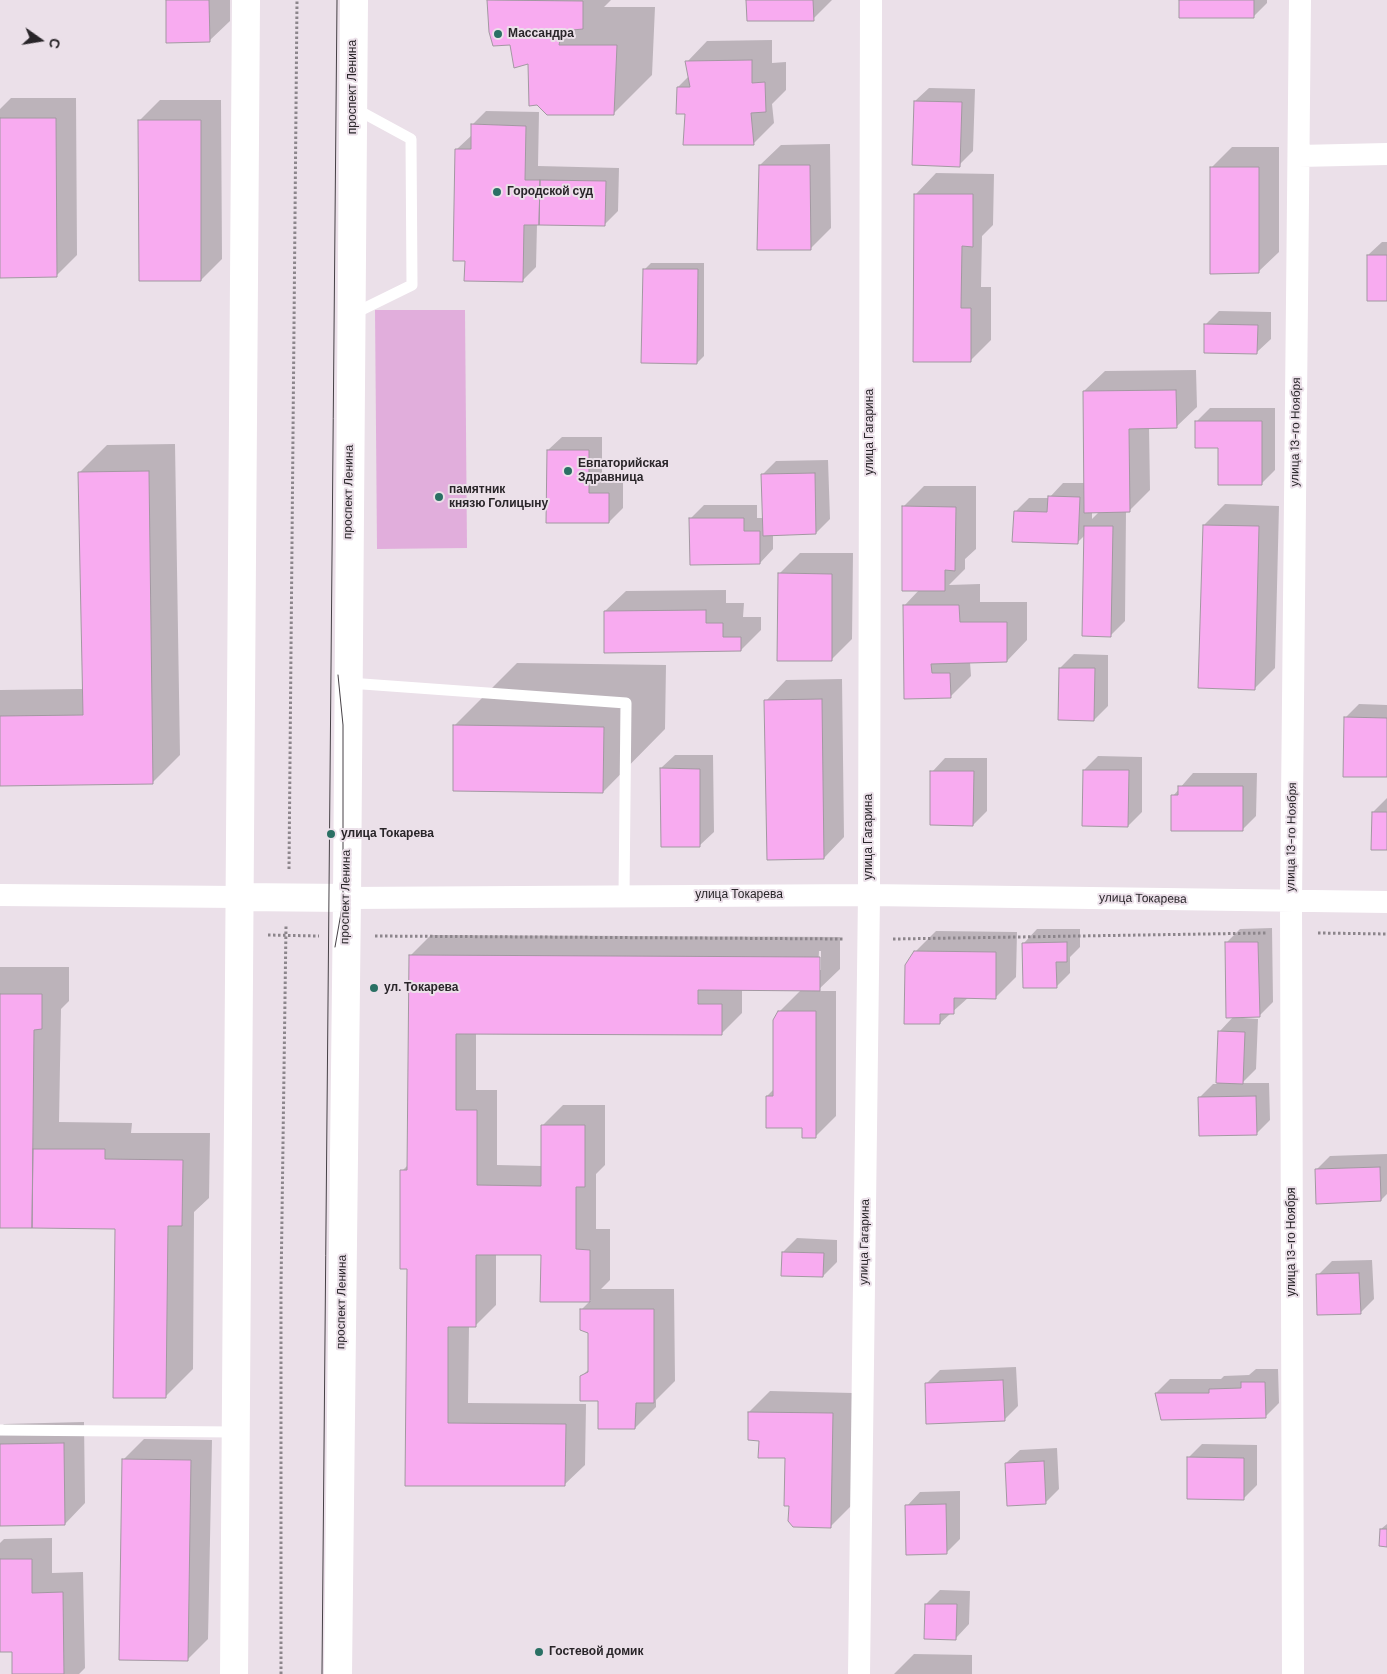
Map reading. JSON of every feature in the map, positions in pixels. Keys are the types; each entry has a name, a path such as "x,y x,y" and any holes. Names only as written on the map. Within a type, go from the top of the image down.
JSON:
{"street":[{"path":"234,1674 234,1432 246,0"},
{"name":"проспект Ленина","path":"338,1674 347,898 347,682 354,0"},
{"name":"улица Гагарина","path":"859,1674 869,895 871,0"},
{"name":"улица 13-го Ноября","path":"1293,1674 1291,901 1300,0"},
{"path":"1299,156 1387,154"},
{"name":"улица Токарева","path":"0,895 288,898 869,895 1387,902"}],"lane":[{"path":"351,315 412,285 411,139 353,107"},
{"path":"347,682 626,703 624,895"},
{"path":"0,1430 234,1432"}],"path":[{"path":"281,1674 281,1288 288,898 297,0"},
{"path":"238,934 868,939 1292,932 1387,934"}],"shaded area":[{"path":"375,310 465,310 467,548 377,549"}],"building":[{"path":"166,0 209,0 210,42 166,43"},
{"path":"487,0 583,1 583,29 562,31 559,45 617,45 614,115 547,115 537,105 529,106 528,64 514,68 510,45 493,46 489,32"},
{"path":"746,0 813,0 814,21 747,21"},
{"path":"1179,0 1254,0 1254,18 1179,18"},
{"path":"752,60 752,83 765,82 766,112 751,113 754,145 683,145 685,114 676,114 677,87 690,87 685,61"},
{"path":"914,101 962,102 960,167 912,165"},
{"path":"0,118 56,118 57,277 0,278"},
{"path":"138,120 201,120 201,281 139,281"},
{"name":"Городской суд","path":"471,124 526,126 525,180 540,180 539,225 524,225 523,282 464,281 465,261 453,261 455,149 471,149"},
{"path":"759,165 810,165 811,250 757,250"},
{"path":"1210,167 1259,167 1259,273 1210,274"},
{"path":"540,180 606,181 605,226 539,225"},
{"path":"914,194 973,194 973,247 962,246 961,308 971,308 971,362 913,362"},
{"path":"1367,255 1387,255 1387,301 1367,301"},
{"path":"643,269 698,269 697,364 641,363"},
{"path":"1204,324 1258,325 1257,354 1204,353"},
{"path":"1176,390 1177,428 1129,429 1130,512 1084,513 1083,391"},
{"path":"1195,421 1262,421 1262,485 1218,485 1218,448 1195,448"},
{"name":"Евпаторийская Здравница","path":"547,450 589,450 589,493 609,493 609,523 546,523"},
{"path":"149,471 153,784 0,786 0,716 83,715 78,472"},
{"path":"815,473 816,534 763,536 761,474"},
{"path":"1048,496 1080,497 1078,544 1012,542 1014,511 1047,512"},
{"path":"902,506 956,507 955,571 945,570 945,591 902,591"},
{"path":"689,518 744,518 744,531 760,531 760,564 690,565"},
{"path":"1203,525 1259,526 1255,690 1198,688"},
{"path":"1084,526 1113,526 1111,637 1082,636"},
{"path":"778,573 832,574 832,661 777,661"},
{"path":"903,605 959,605 960,622 1007,622 1007,662 931,664 932,673 950,673 951,698 904,699"},
{"path":"706,610 706,623 723,623 723,637 741,637 741,651 604,653 604,611"},
{"path":"1059,668 1095,668 1094,721 1058,720"},
{"path":"822,699 824,859 767,860 764,700"},
{"path":"1344,717 1387,718 1387,777 1343,777"},
{"path":"453,725 604,727 603,793 453,791"},
{"path":"660,768 700,769 700,847 661,847"},
{"path":"1083,770 1129,770 1128,827 1082,826"},
{"path":"930,771 974,771 973,826 930,825"},
{"path":"1178,786 1243,786 1243,831 1171,831 1171,795 1178,795"},
{"path":"1372,812 1387,812 1387,850 1371,850"},
{"path":"1067,942 1067,962 1056,962 1057,988 1023,988 1022,943"},
{"path":"1225,942 1258,942 1260,1017 1226,1018"},
{"path":"914,951 996,952 996,999 954,998 954,1014 940,1014 940,1024 904,1024 905,965"},
{"path":"409,955 820,957 820,991 698,990 698,1004 722,1004 722,1035 456,1034 456,1110 477,1110 477,1185 541,1186 541,1125 585,1125 585,1187 576,1187 576,1249 590,1250 590,1302 540,1302 541,1255 476,1255 476,1327 448,1327 448,1423 566,1424 565,1486 405,1486 407,1269 400,1269 400,1170 407,1170"},
{"path":"0,994 42,994 42,1029 34,1030 32,1228 0,1228"},
{"path":"778,1011 816,1011 816,1138 802,1138 802,1128 766,1128 766,1096 773,1096 773,1020"},
{"path":"1218,1031 1245,1032 1243,1084 1216,1083"},
{"path":"1256,1096 1257,1135 1199,1136 1198,1097"},
{"path":"33,1149 105,1149 105,1159 183,1160 182,1226 168,1226 166,1398 113,1398 115,1229 32,1228"},
{"path":"1380,1167 1381,1201 1316,1204 1315,1169"},
{"path":"782,1252 824,1253 823,1277 781,1276"},
{"path":"1359,1273 1361,1314 1317,1315 1316,1274"},
{"path":"580,1309 654,1309 654,1403 636,1403 635,1429 598,1429 598,1401 580,1401 580,1376 588,1372 588,1333 580,1330"},
{"path":"1003,1380 1005,1421 926,1424 925,1383"},
{"path":"1241,1382 1265,1382 1266,1418 1161,1420 1155,1393 1209,1393 1209,1389 1241,1388"},
{"path":"748,1412 833,1413 831,1528 793,1527 788,1521 789,1506 784,1506 785,1458 758,1458 759,1441 748,1440"},
{"path":"64,1443 65,1525 0,1526 0,1444"},
{"path":"1187,1457 1244,1458 1244,1500 1187,1499"},
{"path":"122,1459 191,1460 188,1661 119,1660"},
{"path":"1044,1461 1046,1504 1007,1506 1005,1463"},
{"path":"946,1504 947,1554 906,1555 905,1505"},
{"path":"1380,1529 1387,1529 1387,1547 1379,1546"},
{"path":"0,1559 32,1559 32,1593 63,1592 64,1674 12,1674 12,1652 0,1652"},
{"path":"925,1604 957,1604 956,1640 924,1639"}],"tram line":[{"path":"322,1674 337,0"},
{"path":"335,947 343,902 343,725 338,675"}],"place":[{"name":"Массандра","path":"498,34"},
{"name":"Городской суд","path":"497,192"},
{"name":"Евпаторийская Здравница","path":"568,471"},
{"name":"памятник князю Голицыну","path":"439,497"},
{"name":"улица Токарева","path":"331,834"},
{"name":"ул. Токарева","path":"374,988"},
{"name":"Гостевой домик","path":"539,1652"}]}
